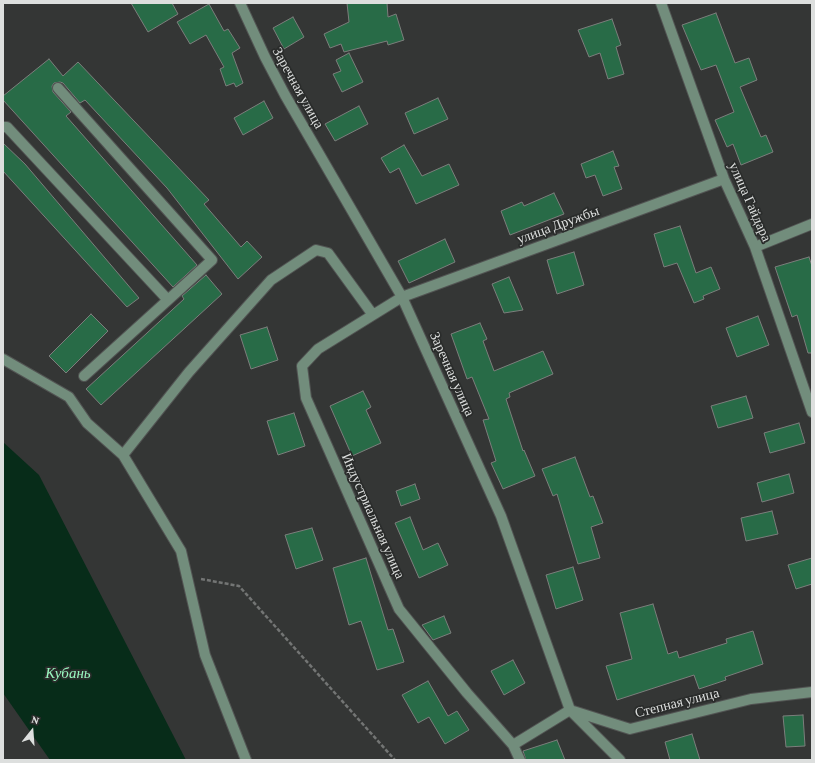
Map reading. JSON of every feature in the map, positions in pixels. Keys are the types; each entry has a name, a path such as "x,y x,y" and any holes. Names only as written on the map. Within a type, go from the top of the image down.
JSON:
{"street":[{"name":"Заречная улица","path":"240,3 265,57 285,95 402,298 501,516 570,710 620,760"},
{"name":"улица Гайдара","path":"662,3 724,179 755,246 812,412"},
{"path":"58,88 212,260 84,376"},
{"path":"3,127 7,127 168,300"},
{"name":"улица Дружбы","path":"402,298 724,179"},
{"path":"755,246 812,224"},
{"path":"123,455 189,372 271,280 316,250 328,253 373,315"},
{"name":"Индустриальная улица","path":"402,298 318,349 302,366 306,398 399,609 467,693 513,745 520,760"},
{"path":"3,359 69,397 87,423 123,455 181,551 205,655 246,760"},
{"name":"Степная улица","path":"570,710 630,729 751,699 812,692"},
{"path":"513,745 570,710"}],"path":[{"path":"187,576 239,586 395,760"}],"water":[{"name":"Кубань","path":"3,442 39,475 186,760 50,760 3,693"}],"building":[{"path":"131,3 172,3 178,14 148,32"},
{"path":"347,3 387,3 388,17 396,14 404,40 388,45 387,41 344,52 341,44 330,48 324,34 349,22"},
{"path":"209,4 224,31 228,29 240,48 232,53 243,83 236,87 234,83 226,86 220,69 224,67 206,35 190,44 177,22"},
{"path":"716,13 735,63 749,58 757,80 740,87 761,137 766,135 773,152 741,165 733,144 727,147 715,120 734,112 716,65 701,70 682,25"},
{"path":"293,17 304,37 284,49 273,28"},
{"path":"612,19 621,45 616,47 624,74 608,79 600,53 589,57 578,30"},
{"path":"349,53 363,82 342,92 333,74 341,71 336,60"},
{"path":"49,59 63,76 78,62 209,200 204,204 241,247 247,241 262,257 238,279 167,188 85,100 80,103 63,83 54,83 52,86 53,92 71,112 66,116 197,265 173,287 3,100 3,96"},
{"path":"438,98 448,119 414,134 405,113"},
{"path":"264,101 273,118 243,135 234,118"},
{"path":"359,106 368,124 335,141 325,124"},
{"path":"3,143 25,164 139,298 127,307 3,171"},
{"path":"404,145 422,176 449,164 459,185 416,204 399,168 390,173 381,158"},
{"path":"613,151 619,166 614,167 622,189 603,196 595,175 586,178 581,164"},
{"path":"554,193 564,214 510,235 501,211 522,202 524,206"},
{"path":"680,226 696,273 711,267 720,289 703,296 704,299 694,303 677,263 664,267 654,234"},
{"path":"445,239 455,262 409,283 398,261"},
{"path":"574,252 584,285 557,294 547,260"},
{"path":"809,257 812,266 812,353 808,353 797,315 792,317 775,267"},
{"path":"206,275 222,294 101,405 86,389 184,299 182,296"},
{"path":"509,277 523,310 504,313 492,284"},
{"path":"91,314 108,331 66,373 49,356"},
{"path":"758,316 769,345 737,357 726,328"},
{"path":"480,323 487,339 483,341 494,371 543,351 553,374 509,393 510,397 506,399 523,451 524,450 535,476 503,489 491,463 496,461 483,420 489,419 472,377 467,379 451,334"},
{"path":"267,327 278,360 251,369 240,335"},
{"path":"363,391 371,407 366,410 381,443 352,456 330,406"},
{"path":"746,396 753,418 718,428 711,406"},
{"path":"294,413 305,446 278,455 267,421"},
{"path":"799,423 805,443 770,453 764,433"},
{"path":"575,457 590,497 593,496 603,523 591,527 600,558 578,564 557,494 553,496 542,469"},
{"path":"789,474 794,493 762,502 757,483"},
{"path":"415,484 420,499 401,506 396,491"},
{"path":"772,511 778,534 746,541 741,518"},
{"path":"410,517 423,550 438,543 448,565 419,578 395,523"},
{"path":"312,528 323,560 296,569 285,535"},
{"path":"366,558 388,630 393,629 404,662 377,670 361,621 349,625 333,568"},
{"path":"812,558 812,584 796,589 788,565"},
{"path":"573,567 583,600 556,609 546,575"},
{"path":"653,604 668,654 677,651 679,658 727,643 726,639 753,631 763,664 725,677 726,680 699,689 694,675 617,700 606,666 632,659 620,613"},
{"path":"444,616 451,633 433,640 422,625"},
{"path":"513,660 525,683 504,695 491,671"},
{"path":"428,681 448,716 457,711 469,730 445,744 429,717 418,723 402,695"},
{"path":"803,715 805,746 786,747 783,716"},
{"path":"692,734 700,760 670,760 665,742"},
{"path":"557,740 565,760 526,760 523,751"}]}
